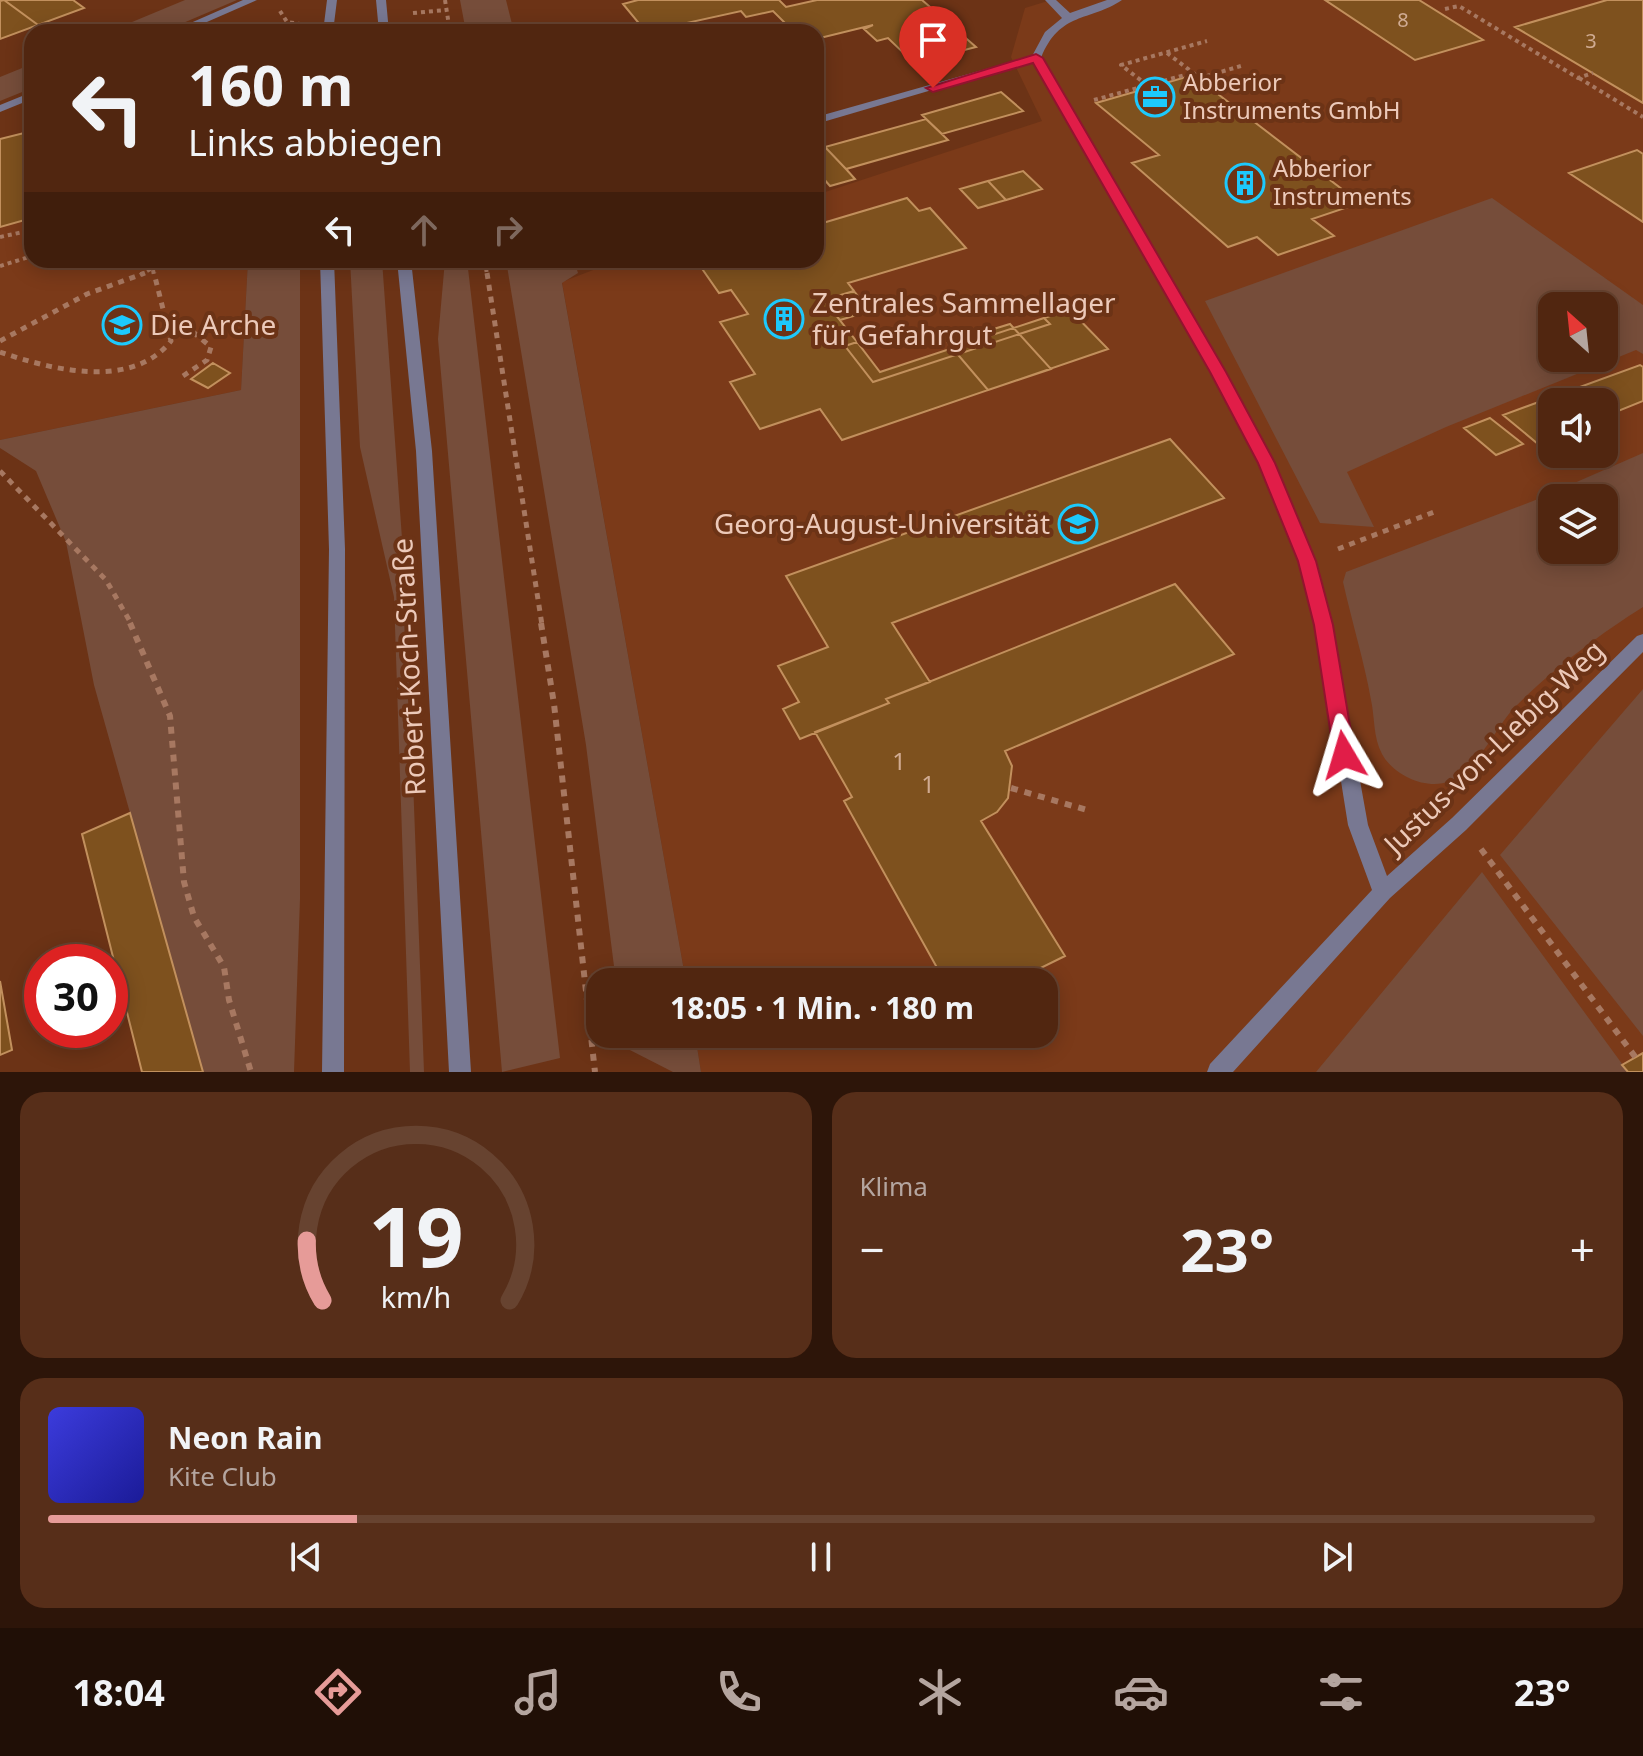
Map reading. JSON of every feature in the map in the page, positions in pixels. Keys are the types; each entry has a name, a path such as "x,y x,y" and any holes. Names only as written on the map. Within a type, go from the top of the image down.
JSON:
{"street":[{"path":"194,24 252,0"},
{"path":"328,24 332,0"},
{"path":"381,0 383,24"},
{"path":"1050,0 1068,17"},
{"path":"1117,0 1068,17 1041,42 1036,58 1218,372 1267,463 1307,561 1324,625 1358,825 1383,892"},
{"path":"824,119 1036,58"},
{"path":"0,109 24,98"},
{"path":"327,268 337,549 333,1072"},
{"name":"Robert-Koch-Straße","path":"405,268 424,451 460,1072"},
{"name":"Justus-von-Liebig-Weg","path":"1218,1072 1383,892 1459,824 1643,641"}],"path":[{"path":"445,0 449,24"},
{"path":"1445,9 1459,6 1643,117"},
{"path":"1147,85 1121,65 1207,41"},
{"path":"1166,53 1200,78 1241,66"},
{"path":"1098,99 1192,73"},
{"path":"1578,78 1593,73"},
{"path":"0,237 24,232"},
{"path":"0,266 24,258"},
{"path":"0,341 41,323 86,294 156,268"},
{"path":"486,268 554,704 595,1072"},
{"path":"0,352 22,359 117,372 160,357 171,341 153,270"},
{"path":"169,330 190,331 207,340 211,347 207,360 183,376"},
{"path":"0,471 106,580 142,644 170,716 184,882 194,917 224,967 229,1000 251,1072"},
{"path":"1307,561 1434,512"},
{"path":"1011,788 1087,810"},
{"path":"1493,863 1636,1058"}],"shaded area":[{"path":"185,0 237,0 181,24 127,24"},
{"path":"460,0 506,0 512,24 464,24"},
{"name":"Georg-August-Universität","path":"1051,0 1643,0 1643,1072 701,1072 697,1048 1058,1048 1058,968 684,968 562,282 598,268 824,268 824,192 1042,121 1011,57 1025,8"},
{"path":"24,67 24,91 0,101 0,77"},
{"name":"Die Arche","path":"24,133 24,268 248,268 241,390 0,440 0,139"},
{"path":"1492,198 1643,305 1643,354 1636,350 1618,357 1618,292 1538,292 1538,372 1582,372 1446,427 1347,472 1374,527 1320,523 1205,301"},
{"path":"248,268 300,268 300,899 294,1072 203,1072 94,685 66,542 36,471 0,448 0,440 241,390"},
{"path":"350,268 383,268 406,594 424,1072 410,1072 394,597 360,447"},
{"path":"444,268 468,268 560,1058 502,1072 438,339"},
{"path":"507,268 576,268 578,273 562,283 684,968 614,968 586,745"},
{"path":"1643,453 1643,607 1576,654 1528,694 1469,768 1450,781 1431,784 1412,779 1387,762 1379,748 1368,685 1343,582 1346,572 1538,499 1538,564 1618,564 1618,484 1572,484 1609,468 1618,468 1618,464"},
{"path":"1643,689 1643,1036 1500,855"},
{"path":"1482,872 1628,1072 1316,1072"},
{"path":"626,1048 697,1048 701,1072 673,1072"}],"building":[{"path":"4,0 37,24 24,24 24,30 0,39 0,1"},
{"path":"4,0 73,0 84,8 41,24"},
{"path":"638,0 779,0 786,7 817,0 922,0 976,47 914,63 888,38 877,41 864,29 873,25 824,37 824,24 786,24 773,11 746,17 741,11 682,24 639,24 623,4"},
{"path":"1325,0 1419,0 1483,40 1415,60"},
{"path":"1607,0 1643,0 1643,103 1515,27"},
{"name":"Abberior Instruments","path":"1193,75 1360,203 1312,219 1334,236 1278,255 1257,237 1228,247 1132,163 1159,155 1096,103"},
{"path":"1001,92 1023,111 942,134 922,115"},
{"path":"926,119 948,140 846,169 825,147"},
{"path":"24,133 24,220 0,227 0,139"},
{"path":"824,147 855,179 830,186 824,179"},
{"path":"1637,150 1643,154 1643,222 1569,173"},
{"path":"1023,171 1042,189 1006,200 988,181"},
{"path":"988,181 1006,200 978,208 960,189"},
{"name":"Zentrales Sammellager für Gefahrgut","path":"907,198 919,211 930,208 966,248 848,283 854,291 824,300 857,342 845,346 873,382 1050,324 1044,318 1070,310 1108,349 842,440 820,409 760,429 730,382 755,374 720,322 748,314 731,290 719,293 702,268 824,268 824,223"},
{"path":"854,291 870,311 840,320 824,300"},
{"path":"1044,318 1050,324 873,382 845,346 857,342 880,372"},
{"path":"1010,324 1051,369 988,390 948,343"},
{"path":"213,363 230,373 208,388 191,379"},
{"path":"1640,365 1643,367 1643,401 1618,411 1618,388 1577,388"},
{"path":"1538,402 1538,444 1503,415"},
{"path":"1490,418 1523,444 1496,455 1464,428"},
{"path":"1170,439 1224,498 892,623 930,682 886,699 889,703 800,739 783,709 799,702 778,666 828,647 786,576"},
{"path":"1175,584 1234,654 1005,751 1012,766 1008,798 997,812 981,821 1065,956 1041,968 937,968 844,801 852,797 815,732 889,703 886,699"},
{"path":"130,813 203,1072 142,1072 128,1016 128,944 110,944 82,834"},
{"path":"0,981 12,1050 0,1055"},
{"path":"1643,1053 1643,1072 1628,1072 1622,1065"}],"place":[{"name":"Abberior Instruments GmbH","path":"1155,97"},
{"name":"Abberior Instruments","path":"1245,183"},
{"name":"Zentrales Sammellager für Gefahrgut","path":"784,319"},
{"name":"Die Arche","path":"122,325"},
{"name":"Georg-August-Universität","path":"1078,524"}],"route":[{"path":"933,88 1036,58 1218,372 1267,463 1307,561 1324,625 1344,755"}]}
